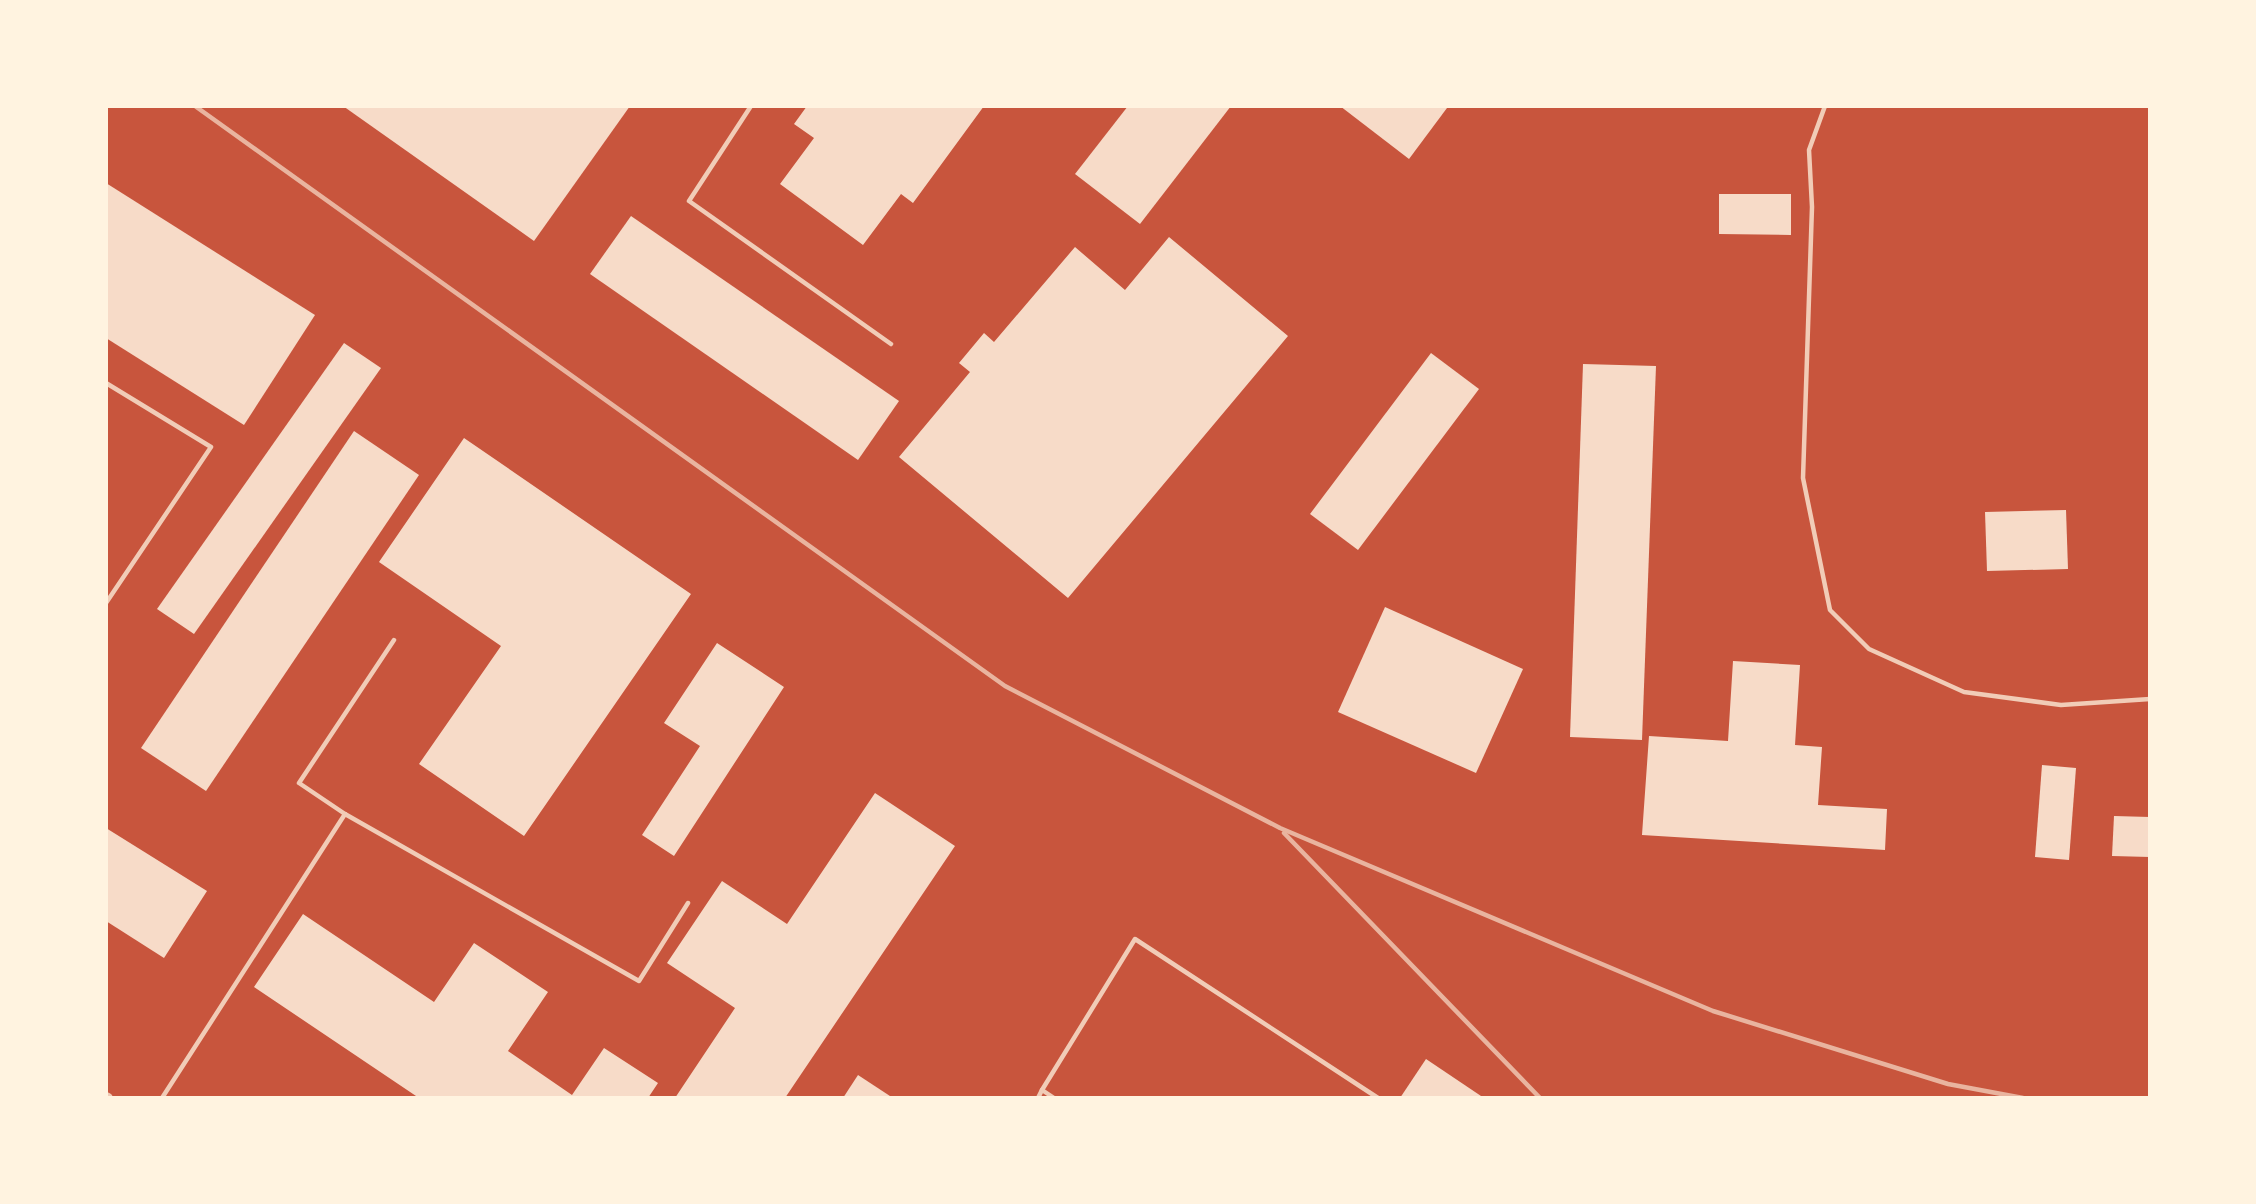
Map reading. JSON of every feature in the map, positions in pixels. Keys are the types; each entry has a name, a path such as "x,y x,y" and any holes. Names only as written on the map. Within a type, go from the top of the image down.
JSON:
{"lane":[{"path":"751,106 689,201 891,344"},
{"path":"1825,106 1809,150 1812,207 1803,478 1830,610 1869,649 1964,692 2061,705 2150,699"},
{"path":"106,383 211,447 106,603"},
{"path":"394,640 299,783 345,814 639,981 688,903"},
{"path":"162,1098 345,814"},
{"path":"1038,1098 1135,939 1378,1098"},
{"path":"1042,1090 1054,1098"}],"building":[{"path":"343,106 630,106 534,241"},
{"path":"807,106 984,106 913,203 901,194 863,245 780,184 814,138 794,124"},
{"path":"1128,106 1231,106 1140,224 1075,174"},
{"path":"1340,106 1445,106 1447,108 1409,159"},
{"path":"106,183 315,315 244,425 106,338"},
{"path":"1719,194 1791,194 1791,235 1719,234"},
{"path":"631,216 899,401 858,460 590,274"},
{"path":"1169,237 1288,336 1068,598 899,457 970,372 959,363 984,333 994,342 1075,247 1125,290"},
{"path":"344,343 381,368 194,634 157,609"},
{"path":"1431,353 1479,389 1358,550 1310,514"},
{"path":"1583,364 1656,366 1642,740 1570,737"},
{"path":"354,431 419,475 206,791 141,748"},
{"path":"464,438 691,594 524,836 419,764 501,646 379,562"},
{"path":"2066,510 2068,569 1987,571 1985,512"},
{"path":"1385,607 1523,669 1476,773 1338,712"},
{"path":"717,643 784,687 674,856 642,835 700,746 664,723"},
{"path":"1733,661 1800,665 1795,745 1822,747 1818,805 1887,809 1885,850 1642,835 1649,736 1728,741"},
{"path":"2042,765 2076,768 2069,860 2035,857"},
{"path":"875,793 955,846 785,1098 675,1098 735,1008 667,963 722,881 787,924"},
{"path":"2114,816 2150,817 2150,857 2112,856"},
{"path":"106,828 207,891 164,958 106,921"},
{"path":"303,914 434,1002 474,943 548,992 508,1051 572,1095 604,1048 658,1083 648,1098 419,1098 254,987"},
{"path":"1426,1059 1484,1098 1400,1098"},
{"path":"858,1075 893,1098 843,1098"}],"railway":[{"path":"195,106 1005,686 1280,828 1713,1011 1948,1084 2023,1098"},
{"path":"1284,833 1540,1098"}]}
